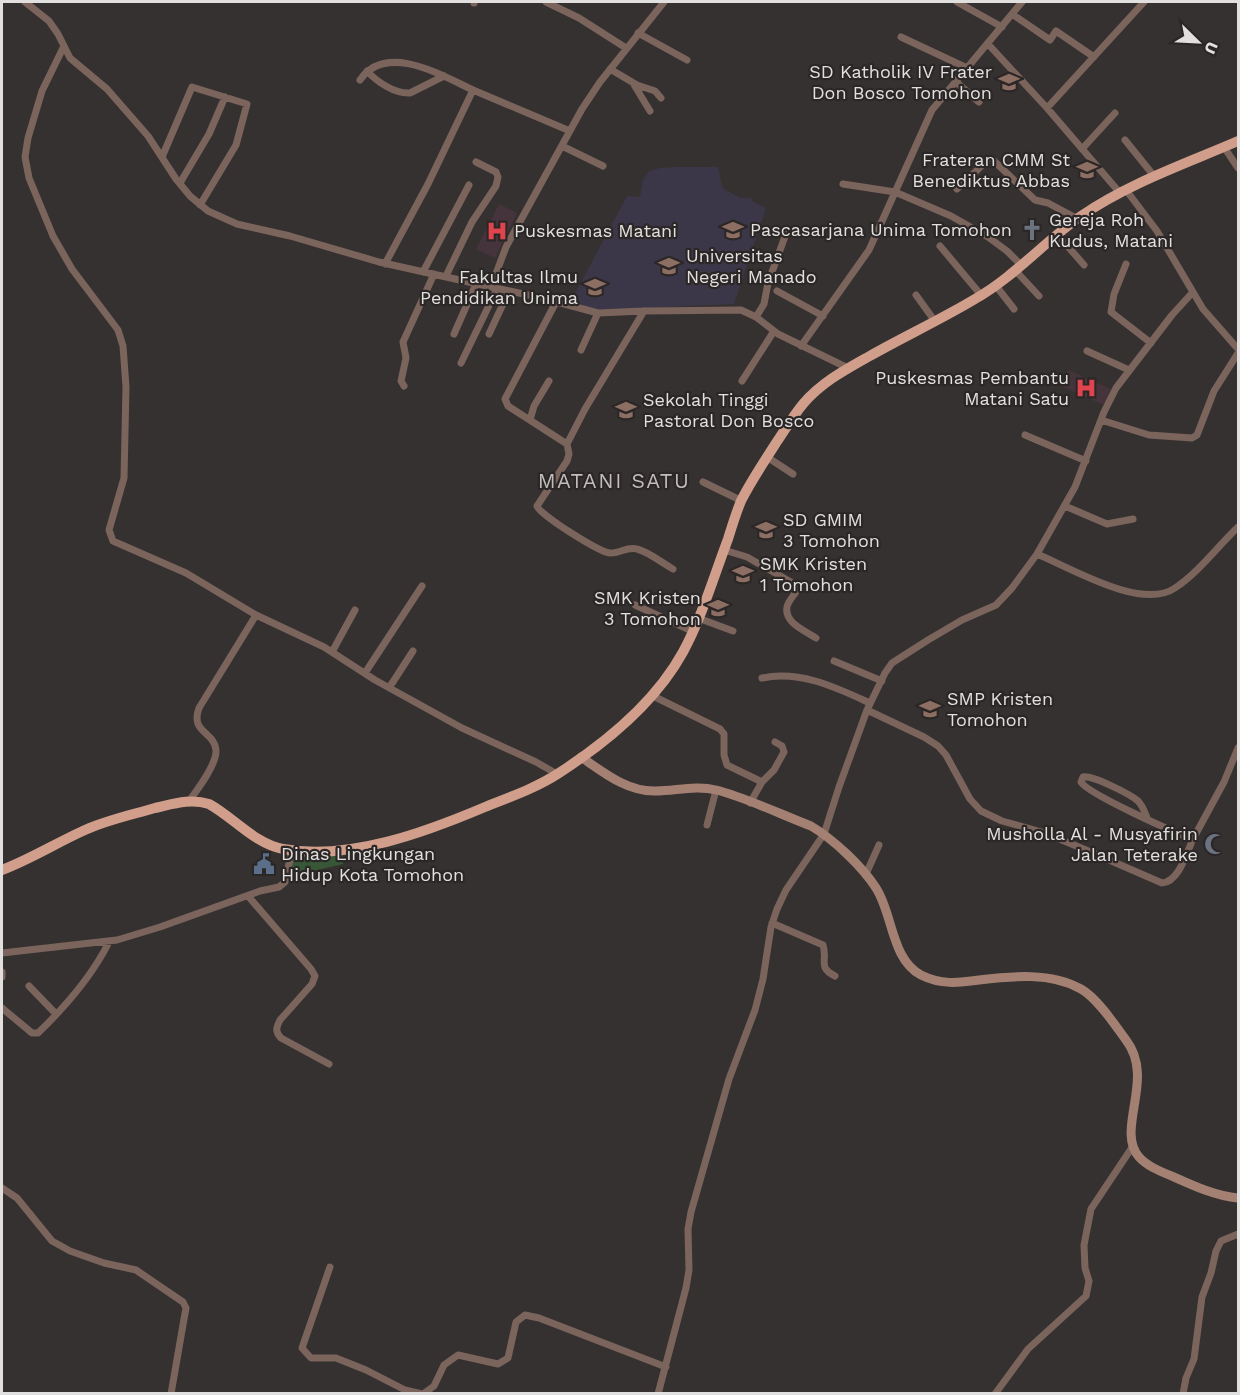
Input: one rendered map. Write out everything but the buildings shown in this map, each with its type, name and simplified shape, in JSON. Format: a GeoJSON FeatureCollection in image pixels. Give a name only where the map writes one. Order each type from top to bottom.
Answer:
{"type":"FeatureCollection","features":[{"type":"Feature","properties":{"kind":"highway"},"geometry":{"type":"LineString","coordinates":[[2,870],[29,859],[83,831],[112,820],[189,801],[209,804],[260,839],[279,848],[326,852],[384,843],[452,821],[534,787],[557,774],[621,726],[653,696],[680,657],[698,618],[742,501],[767,457],[802,405],[831,377],[996,286],[1057,234],[1123,192],[1154,176],[1239,141]]}},
{"type":"Feature","properties":{"kind":"main road"},"geometry":{"type":"LineString","coordinates":[[581,757],[618,781],[645,790],[716,790],[811,826],[824,834],[866,874],[877,889],[909,966],[934,981],[956,983],[987,979],[1048,978],[1081,989],[1093,999],[1127,1041],[1136,1056],[1138,1066],[1136,1096],[1131,1124],[1133,1146],[1138,1156],[1154,1168],[1195,1186],[1239,1198]]}},
{"type":"Feature","properties":{"kind":"street"},"geometry":{"type":"LineString","coordinates":[[25,2],[49,21],[58,34],[63,48],[75,64],[96,79],[148,136],[190,196],[208,211],[237,224],[290,236],[385,264],[446,276],[598,314],[737,309],[756,317],[774,331],[801,346],[848,368]]}},
{"type":"Feature","properties":{"kind":"street"},"geometry":{"type":"LineString","coordinates":[[546,2],[579,18],[626,48]]}},
{"type":"Feature","properties":{"kind":"street"},"geometry":{"type":"LineString","coordinates":[[461,363],[494,288],[506,247],[570,131],[600,82],[664,2]]}},
{"type":"Feature","properties":{"kind":"street"},"geometry":{"type":"LineString","coordinates":[[957,2],[1002,27]]}},
{"type":"Feature","properties":{"kind":"street"},"geometry":{"type":"LineString","coordinates":[[801,346],[868,250],[932,110],[1022,2]]}},
{"type":"Feature","properties":{"kind":"street"},"geometry":{"type":"LineString","coordinates":[[1047,108],[1144,2]]}},
{"type":"Feature","properties":{"kind":"street"},"geometry":{"type":"LineString","coordinates":[[1012,14],[1050,40],[1056,31],[1094,57]]}},
{"type":"Feature","properties":{"kind":"street"},"geometry":{"type":"LineString","coordinates":[[639,33],[687,60]]}},
{"type":"Feature","properties":{"kind":"street"},"geometry":{"type":"LineString","coordinates":[[901,37],[967,68]]}},
{"type":"Feature","properties":{"kind":"street"},"geometry":{"type":"LineString","coordinates":[[987,44],[1157,231],[1193,292],[1215,324],[1239,351],[1214,391],[1197,435],[1192,438],[1149,435],[1101,420]]}},
{"type":"Feature","properties":{"kind":"street"},"geometry":{"type":"LineString","coordinates":[[63,48],[48,75],[36,106],[25,157],[28,178],[53,236],[72,269],[118,330],[123,346],[126,387],[124,478],[109,530],[113,541],[186,573],[256,615],[332,652],[389,688],[477,737],[536,762],[557,774]]}},
{"type":"Feature","properties":{"kind":"street"},"geometry":{"type":"LineString","coordinates":[[360,81],[367,71],[384,63],[424,67],[570,131]]}},
{"type":"Feature","properties":{"kind":"street"},"geometry":{"type":"LineString","coordinates":[[610,69],[633,83],[655,91],[661,98]]}},
{"type":"Feature","properties":{"kind":"street"},"geometry":{"type":"LineString","coordinates":[[367,71],[393,90],[404,94],[411,93],[444,76]]}},
{"type":"Feature","properties":{"kind":"street"},"geometry":{"type":"LineString","coordinates":[[956,82],[979,102]]}},
{"type":"Feature","properties":{"kind":"street"},"geometry":{"type":"LineString","coordinates":[[633,83],[650,111]]}},
{"type":"Feature","properties":{"kind":"street"},"geometry":{"type":"LineString","coordinates":[[162,157],[192,87],[247,104],[236,145],[200,205]]}},
{"type":"Feature","properties":{"kind":"street"},"geometry":{"type":"LineString","coordinates":[[385,264],[428,184],[472,90]]}},
{"type":"Feature","properties":{"kind":"street"},"geometry":{"type":"LineString","coordinates":[[180,183],[209,134],[225,97]]}},
{"type":"Feature","properties":{"kind":"street"},"geometry":{"type":"LineString","coordinates":[[1082,149],[1115,113]]}},
{"type":"Feature","properties":{"kind":"street"},"geometry":{"type":"LineString","coordinates":[[1125,140],[1154,176]]}},
{"type":"Feature","properties":{"kind":"street"},"geometry":{"type":"LineString","coordinates":[[562,146],[603,166]]}},
{"type":"Feature","properties":{"kind":"street"},"geometry":{"type":"LineString","coordinates":[[1224,147],[1239,168]]}},
{"type":"Feature","properties":{"kind":"street"},"geometry":{"type":"LineString","coordinates":[[957,189],[989,159],[992,159],[1035,200],[1048,203],[1078,219]]}},
{"type":"Feature","properties":{"kind":"street"},"geometry":{"type":"LineString","coordinates":[[446,276],[472,222],[494,189],[498,177],[495,171],[476,162]]}},
{"type":"Feature","properties":{"kind":"street"},"geometry":{"type":"LineString","coordinates":[[843,184],[895,192],[951,216],[988,237],[1007,251],[1039,296]]}},
{"type":"Feature","properties":{"kind":"street"},"geometry":{"type":"LineString","coordinates":[[423,272],[469,185]]}},
{"type":"Feature","properties":{"kind":"street"},"geometry":{"type":"LineString","coordinates":[[756,317],[764,304],[768,283],[787,231]]}},
{"type":"Feature","properties":{"kind":"street"},"geometry":{"type":"LineString","coordinates":[[1057,234],[1084,265]]}},
{"type":"Feature","properties":{"kind":"street"},"geometry":{"type":"LineString","coordinates":[[940,246],[981,295]]}},
{"type":"Feature","properties":{"kind":"street"},"geometry":{"type":"LineString","coordinates":[[1126,264],[1114,294],[1111,312],[1151,343]]}},
{"type":"Feature","properties":{"kind":"street"},"geometry":{"type":"LineString","coordinates":[[404,386],[402,381],[406,358],[403,342],[434,274]]}},
{"type":"Feature","properties":{"kind":"street"},"geometry":{"type":"LineString","coordinates":[[454,334],[476,284]]}},
{"type":"Feature","properties":{"kind":"street"},"geometry":{"type":"LineString","coordinates":[[996,286],[1014,309]]}},
{"type":"Feature","properties":{"kind":"street"},"geometry":{"type":"LineString","coordinates":[[489,334],[509,291]]}},
{"type":"Feature","properties":{"kind":"street"},"geometry":{"type":"LineString","coordinates":[[777,291],[823,316]]}},
{"type":"Feature","properties":{"kind":"street"},"geometry":{"type":"LineString","coordinates":[[658,1394],[689,1270],[688,1228],[691,1212],[729,1079],[755,1010],[763,980],[772,923],[786,890],[824,834],[869,707],[892,663],[949,627],[1001,601],[1037,554],[1065,506],[1116,388],[1193,292]]}},
{"type":"Feature","properties":{"kind":"street"},"geometry":{"type":"LineString","coordinates":[[916,295],[934,320]]}},
{"type":"Feature","properties":{"kind":"street"},"geometry":{"type":"LineString","coordinates":[[556,302],[505,399],[508,406],[567,444]]}},
{"type":"Feature","properties":{"kind":"street"},"geometry":{"type":"LineString","coordinates":[[644,311],[585,409],[567,444],[569,454],[567,461],[538,502],[537,510],[605,552],[614,553],[637,549],[673,569]]}},
{"type":"Feature","properties":{"kind":"street"},"geometry":{"type":"LineString","coordinates":[[581,350],[598,314]]}},
{"type":"Feature","properties":{"kind":"street"},"geometry":{"type":"LineString","coordinates":[[742,381],[774,331]]}},
{"type":"Feature","properties":{"kind":"street"},"geometry":{"type":"LineString","coordinates":[[1088,351],[1129,370]]}},
{"type":"Feature","properties":{"kind":"street"},"geometry":{"type":"LineString","coordinates":[[530,420],[534,406],[549,381]]}},
{"type":"Feature","properties":{"kind":"street"},"geometry":{"type":"LineString","coordinates":[[1025,435],[1086,461]]}},
{"type":"Feature","properties":{"kind":"street"},"geometry":{"type":"LineString","coordinates":[[767,457],[793,474]]}},
{"type":"Feature","properties":{"kind":"street"},"geometry":{"type":"LineString","coordinates":[[703,482],[742,501]]}},
{"type":"Feature","properties":{"kind":"street"},"geometry":{"type":"LineString","coordinates":[[1065,506],[1107,524],[1133,519]]}},
{"type":"Feature","properties":{"kind":"street"},"geometry":{"type":"LineString","coordinates":[[1037,554],[1121,590],[1160,596],[1176,588],[1191,575],[1239,527]]}},
{"type":"Feature","properties":{"kind":"street"},"geometry":{"type":"LineString","coordinates":[[724,550],[752,559],[796,585],[797,590],[787,606],[788,615],[798,626],[816,638]]}},
{"type":"Feature","properties":{"kind":"street"},"geometry":{"type":"LineString","coordinates":[[365,673],[423,586]]}},
{"type":"Feature","properties":{"kind":"street"},"geometry":{"type":"LineString","coordinates":[[635,604],[692,631]]}},
{"type":"Feature","properties":{"kind":"street"},"geometry":{"type":"LineString","coordinates":[[332,652],[355,610]]}},
{"type":"Feature","properties":{"kind":"street"},"geometry":{"type":"LineString","coordinates":[[189,801],[204,779],[216,753],[214,744],[197,724],[198,708],[256,615]]}},
{"type":"Feature","properties":{"kind":"street"},"geometry":{"type":"LineString","coordinates":[[698,618],[733,630]]}},
{"type":"Feature","properties":{"kind":"street"},"geometry":{"type":"LineString","coordinates":[[389,688],[413,651]]}},
{"type":"Feature","properties":{"kind":"street"},"geometry":{"type":"LineString","coordinates":[[834,660],[882,681]]}},
{"type":"Feature","properties":{"kind":"street"},"geometry":{"type":"LineString","coordinates":[[762,678],[777,676],[824,683],[938,746],[946,755],[975,806],[988,815],[1045,833],[1162,883],[1170,881],[1176,874],[1239,748]]}},
{"type":"Feature","properties":{"kind":"street"},"geometry":{"type":"LineString","coordinates":[[653,696],[720,729],[724,734],[724,754],[727,765],[762,782]]}},
{"type":"Feature","properties":{"kind":"street"},"geometry":{"type":"LineString","coordinates":[[750,803],[784,752],[782,746],[776,742]]}},
{"type":"Feature","properties":{"kind":"street"},"geometry":{"type":"LineString","coordinates":[[1147,818],[1142,806],[1134,799],[1094,779],[1083,777],[1081,782],[1084,787],[1147,818],[1193,839]]}},
{"type":"Feature","properties":{"kind":"street"},"geometry":{"type":"LineString","coordinates":[[707,825],[716,790]]}},
{"type":"Feature","properties":{"kind":"street"},"geometry":{"type":"LineString","coordinates":[[866,874],[879,845]]}},
{"type":"Feature","properties":{"kind":"street"},"geometry":{"type":"LineString","coordinates":[[2,953],[109,942],[160,927],[284,884],[292,850]]}},
{"type":"Feature","properties":{"kind":"street"},"geometry":{"type":"LineString","coordinates":[[248,896],[315,976],[312,984],[280,1020],[277,1035],[329,1064]]}},
{"type":"Feature","properties":{"kind":"street"},"geometry":{"type":"LineString","coordinates":[[772,923],[823,945],[824,968],[836,976]]}},
{"type":"Feature","properties":{"kind":"street"},"geometry":{"type":"LineString","coordinates":[[2,1008],[35,1034],[56,1014],[88,975],[109,942]]}},
{"type":"Feature","properties":{"kind":"street"},"geometry":{"type":"LineString","coordinates":[[2,972],[2,977]]}},
{"type":"Feature","properties":{"kind":"street"},"geometry":{"type":"LineString","coordinates":[[29,986],[56,1014]]}},
{"type":"Feature","properties":{"kind":"street"},"geometry":{"type":"LineString","coordinates":[[995,1394],[1028,1349],[1086,1296],[1089,1281],[1085,1268],[1084,1245],[1091,1209],[1133,1146]]}},
{"type":"Feature","properties":{"kind":"street"},"geometry":{"type":"LineString","coordinates":[[2,1188],[17,1198],[52,1241],[70,1251],[104,1263],[136,1270],[183,1302],[186,1308],[171,1394]]}},
{"type":"Feature","properties":{"kind":"street"},"geometry":{"type":"LineString","coordinates":[[1183,1394],[1186,1378],[1194,1359],[1202,1297],[1216,1251],[1221,1242],[1239,1234]]}},
{"type":"Feature","properties":{"kind":"street"},"geometry":{"type":"LineString","coordinates":[[330,1267],[302,1348],[311,1358],[336,1358],[405,1390],[422,1394],[434,1386],[444,1365],[458,1355],[498,1364],[508,1358],[516,1322],[525,1314],[666,1367]]}},
{"type":"Feature","properties":{"kind":"shaded area","name":"Universitas Negeri Manado"},"geometry":{"type":"Polygon","coordinates":[[[676,167],[718,167],[725,190],[741,198],[751,198],[753,202],[766,208],[734,304],[599,310],[570,303],[627,196],[640,197],[643,180],[649,171],[676,167]]]}},
{"type":"Feature","properties":{"kind":"shaded area","name":"Puskesmas Matani"},"geometry":{"type":"Polygon","coordinates":[[[499,204],[517,213],[495,258],[476,249],[499,204]]]}},
{"type":"Feature","properties":{"kind":"shaded area","name":"Puskesmas Pembantu Matani Satu"},"geometry":{"type":"Polygon","coordinates":[[[1068,370],[1111,389],[1104,405],[1061,386],[1068,370]]]}},
{"type":"Feature","properties":{"kind":"green space"},"geometry":{"type":"Polygon","coordinates":[[[343,849],[343,864],[287,877],[292,850],[343,849]]]}},
{"type":"Feature","properties":{"kind":"place","name":"SD Katholik IV Frater Don Bosco Tomohon"},"geometry":{"type":"Point","coordinates":[1009,82]}},
{"type":"Feature","properties":{"kind":"place","name":"Frateran CMM St Benediktus Abbas"},"geometry":{"type":"Point","coordinates":[1087,170]}},
{"type":"Feature","properties":{"kind":"place","name":"Pascasarjana Unima Tomohon"},"geometry":{"type":"Point","coordinates":[733,230]}},
{"type":"Feature","properties":{"kind":"place","name":"Gereja Roh Kudus, Matani"},"geometry":{"type":"Point","coordinates":[1032,230]}},
{"type":"Feature","properties":{"kind":"place","name":"Puskesmas Matani"},"geometry":{"type":"Point","coordinates":[497,231]}},
{"type":"Feature","properties":{"kind":"place","name":"Universitas Negeri Manado"},"geometry":{"type":"Point","coordinates":[669,266]}},
{"type":"Feature","properties":{"kind":"place","name":"Fakultas Ilmu Pendidikan Unima"},"geometry":{"type":"Point","coordinates":[595,287]}},
{"type":"Feature","properties":{"kind":"place","name":"Puskesmas Pembantu Matani Satu"},"geometry":{"type":"Point","coordinates":[1086,388]}},
{"type":"Feature","properties":{"kind":"place","name":"Sekolah Tinggi Pastoral Don Bosco"},"geometry":{"type":"Point","coordinates":[626,410]}},
{"type":"Feature","properties":{"kind":"place","name":"SD GMIM 3 Tomohon"},"geometry":{"type":"Point","coordinates":[766,530]}},
{"type":"Feature","properties":{"kind":"place","name":"SMK Kristen 1 Tomohon"},"geometry":{"type":"Point","coordinates":[743,574]}},
{"type":"Feature","properties":{"kind":"place","name":"SMK Kristen 3 Tomohon"},"geometry":{"type":"Point","coordinates":[718,608]}},
{"type":"Feature","properties":{"kind":"place","name":"SMP Kristen Tomohon"},"geometry":{"type":"Point","coordinates":[930,709]}},
{"type":"Feature","properties":{"kind":"place","name":"Musholla Al - Musyafirin Jalan Teterake"},"geometry":{"type":"Point","coordinates":[1215,844]}},
{"type":"Feature","properties":{"kind":"place","name":"Dinas Lingkungan Hidup Kota Tomohon"},"geometry":{"type":"Point","coordinates":[264,864]}},
{"type":"Feature","properties":{"kind":"district","name":"MATANI SATU"},"geometry":{"type":"Point","coordinates":[614,481]}}]}
